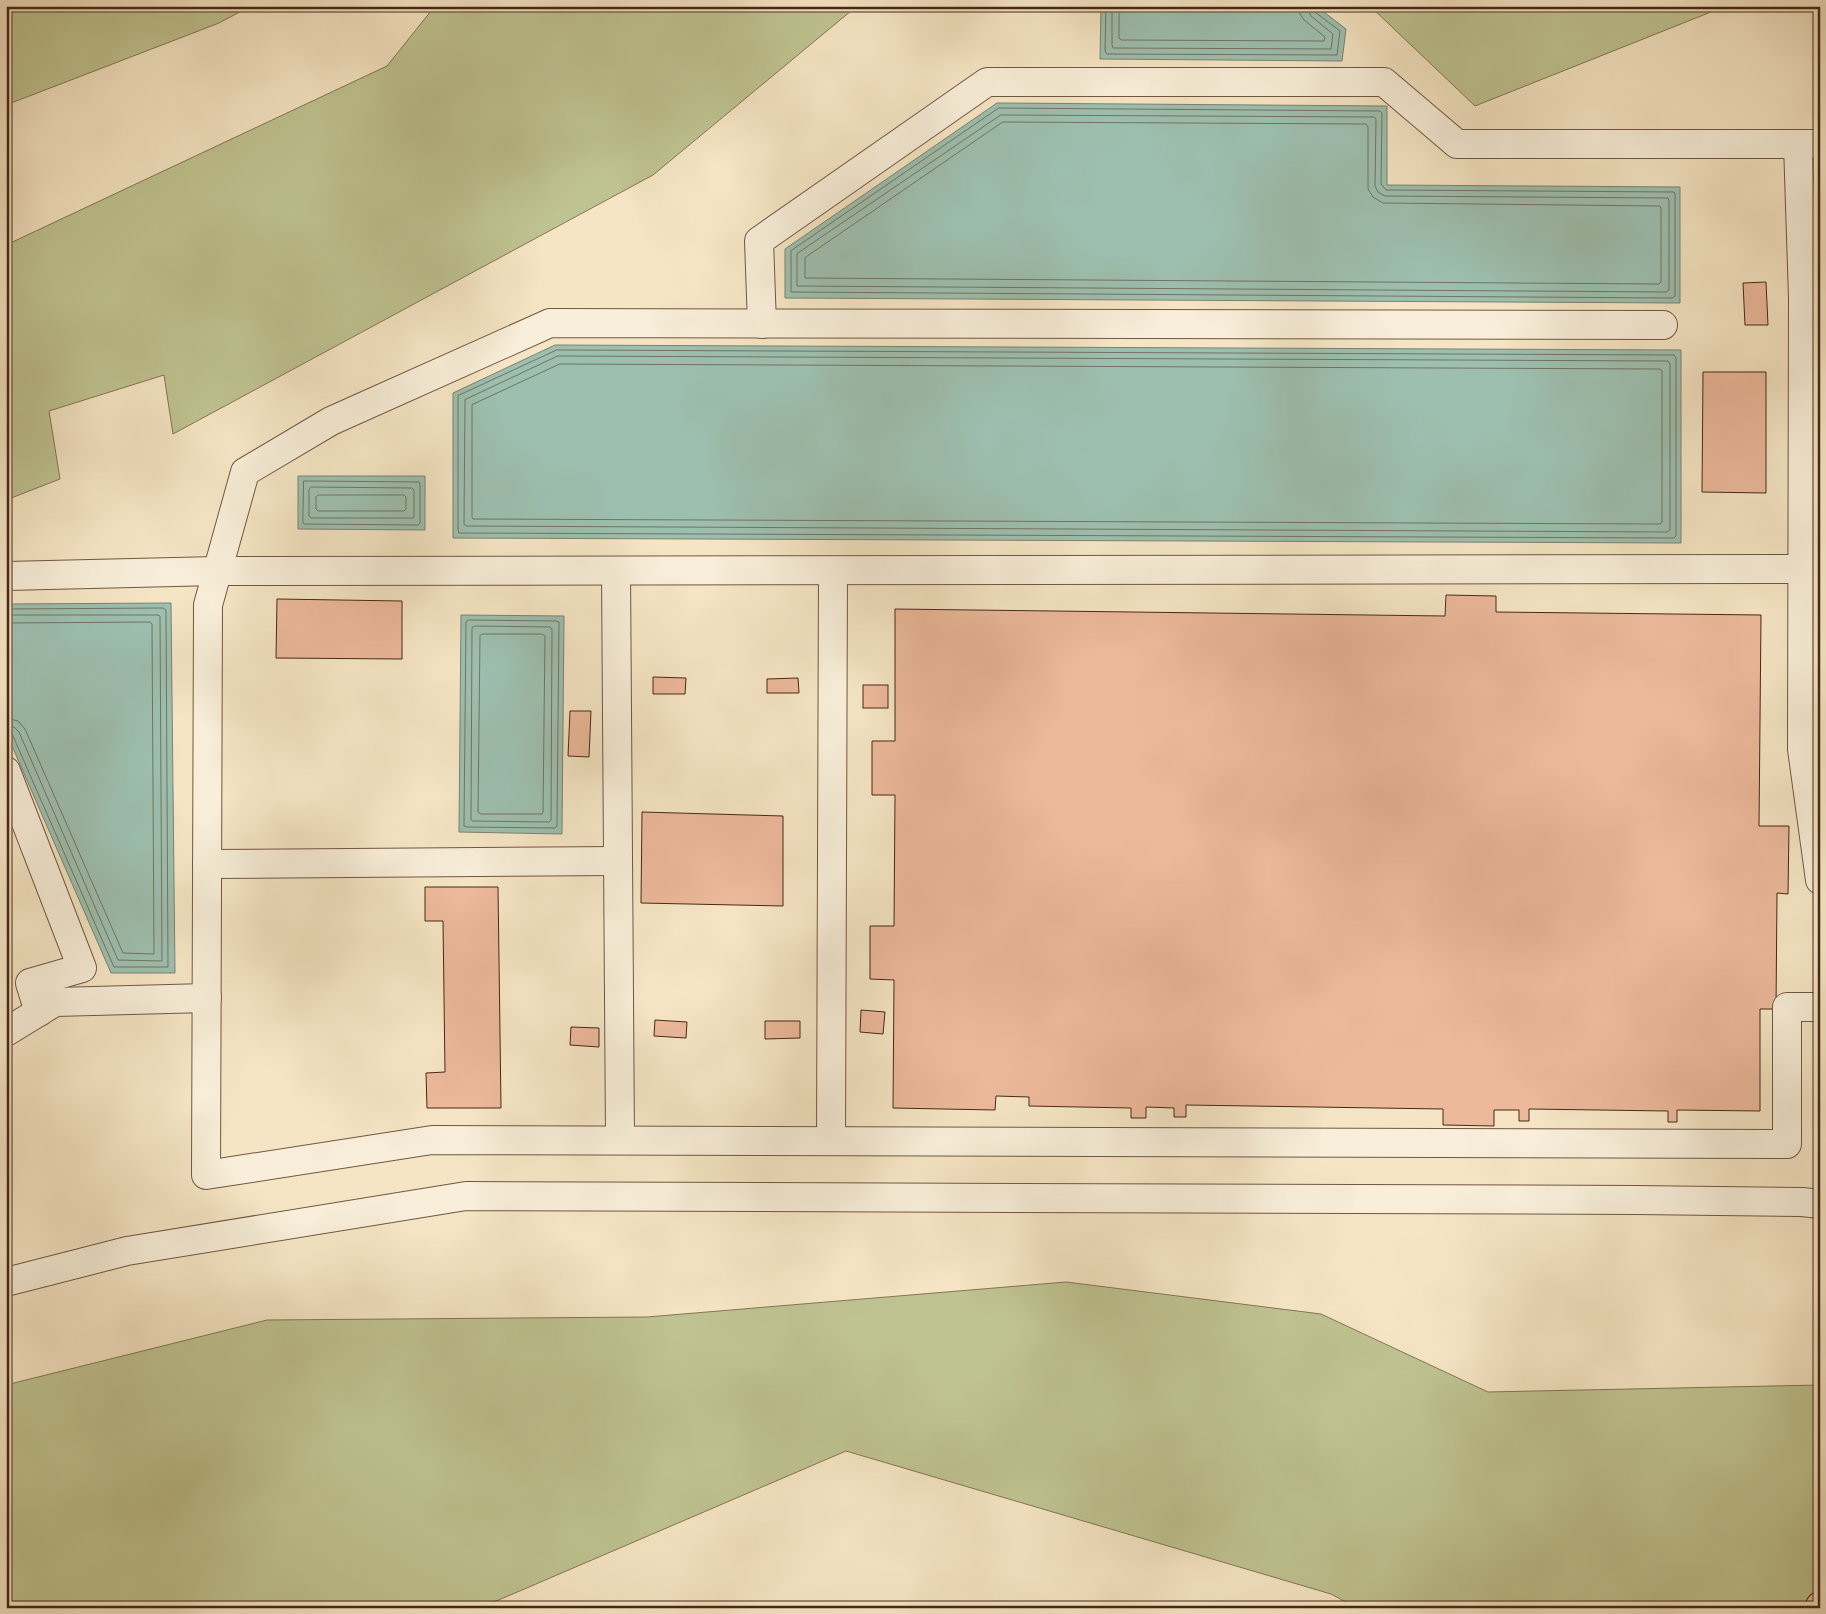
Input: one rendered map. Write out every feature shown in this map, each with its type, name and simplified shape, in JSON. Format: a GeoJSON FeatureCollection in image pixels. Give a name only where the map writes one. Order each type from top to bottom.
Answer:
{"type":"FeatureCollection","features":[{"type":"Feature","properties":{"kind":"street"},"geometry":{"type":"LineString","coordinates":[[762,324],[760,241],[988,82],[1384,82],[1457,144],[1809,144],[1812,298],[1802,569],[1802,749],[1814,794],[1820,880]]}},
{"type":"Feature","properties":{"kind":"street"},"geometry":{"type":"LineString","coordinates":[[1663,325],[550,323],[331,421],[245,472],[208,605],[206,1175],[432,1140],[1787,1144],[1787,1007],[1820,1006]]}},
{"type":"Feature","properties":{"kind":"street"},"geometry":{"type":"LineString","coordinates":[[6,576],[217,571],[1802,569]]}},
{"type":"Feature","properties":{"kind":"street"},"geometry":{"type":"LineString","coordinates":[[616,570],[620,1140]]}},
{"type":"Feature","properties":{"kind":"street"},"geometry":{"type":"LineString","coordinates":[[831,1141],[833,571]]}},
{"type":"Feature","properties":{"kind":"street"},"geometry":{"type":"LineString","coordinates":[[6,771],[82,968],[30,983],[39,1012]]}},
{"type":"Feature","properties":{"kind":"street"},"geometry":{"type":"LineString","coordinates":[[207,864],[618,861]]}},
{"type":"Feature","properties":{"kind":"street"},"geometry":{"type":"LineString","coordinates":[[6,1032],[55,1002],[207,998]]}},
{"type":"Feature","properties":{"kind":"street"},"geometry":{"type":"LineString","coordinates":[[6,1282],[127,1251],[466,1196],[1636,1200],[1802,1202],[1820,1204]]}},
{"type":"Feature","properties":{"kind":"green space"},"geometry":{"type":"Polygon","coordinates":[[[6,6],[251,6],[219,23],[6,105],[6,6]]]}},
{"type":"Feature","properties":{"kind":"green space"},"geometry":{"type":"Polygon","coordinates":[[[435,6],[857,6],[653,175],[173,434],[164,375],[49,411],[60,479],[6,500],[6,245],[387,66],[435,6]]]}},
{"type":"Feature","properties":{"kind":"green space"},"geometry":{"type":"Polygon","coordinates":[[[1370,6],[1726,6],[1475,106],[1370,6]]]}},
{"type":"Feature","properties":{"kind":"green space"},"geometry":{"type":"Polygon","coordinates":[[[1066,1282],[1321,1314],[1488,1392],[1820,1385],[1820,1608],[1357,1608],[1331,1594],[846,1451],[480,1608],[6,1608],[6,1385],[267,1320],[647,1317],[1066,1282]]]}},
{"type":"Feature","properties":{"kind":"water"},"geometry":{"type":"Polygon","coordinates":[[[1101,6],[1316,6],[1346,29],[1342,61],[1100,59],[1101,6]]]}},
{"type":"Feature","properties":{"kind":"water"},"geometry":{"type":"Polygon","coordinates":[[[997,103],[1387,106],[1387,185],[1680,187],[1680,303],[785,298],[785,249],[997,103]]]}},
{"type":"Feature","properties":{"kind":"water"},"geometry":{"type":"Polygon","coordinates":[[[555,345],[1681,350],[1681,543],[453,538],[453,393],[555,345]]]}},
{"type":"Feature","properties":{"kind":"water"},"geometry":{"type":"Polygon","coordinates":[[[298,476],[425,476],[425,530],[298,529],[298,476]]]}},
{"type":"Feature","properties":{"kind":"water"},"geometry":{"type":"Polygon","coordinates":[[[171,603],[175,973],[111,973],[6,732],[6,604],[171,603]]]}},
{"type":"Feature","properties":{"kind":"water"},"geometry":{"type":"Polygon","coordinates":[[[461,615],[564,616],[562,834],[459,832],[461,615]]]}},
{"type":"Feature","properties":{"kind":"building"},"geometry":{"type":"Polygon","coordinates":[[[1766,282],[1768,325],[1745,325],[1743,283],[1766,282]]]}},
{"type":"Feature","properties":{"kind":"building"},"geometry":{"type":"Polygon","coordinates":[[[1703,372],[1766,372],[1766,493],[1702,492],[1703,372]]]}},
{"type":"Feature","properties":{"kind":"building"},"geometry":{"type":"Polygon","coordinates":[[[1446,595],[1496,596],[1496,612],[1761,615],[1759,826],[1789,826],[1788,894],[1777,893],[1776,1009],[1760,1009],[1760,1111],[1677,1110],[1677,1122],[1668,1122],[1668,1111],[1529,1109],[1529,1121],[1519,1121],[1519,1110],[1494,1110],[1494,1126],[1443,1125],[1443,1109],[1186,1105],[1186,1117],[1174,1117],[1174,1108],[1146,1107],[1146,1118],[1131,1118],[1131,1108],[1029,1106],[1029,1097],[996,1096],[995,1110],[893,1108],[894,980],[870,979],[870,926],[894,926],[895,795],[872,795],[872,741],[895,741],[895,609],[1445,616],[1446,595]]]}},
{"type":"Feature","properties":{"kind":"building"},"geometry":{"type":"Polygon","coordinates":[[[277,599],[402,601],[402,659],[276,658],[277,599]]]}},
{"type":"Feature","properties":{"kind":"building"},"geometry":{"type":"Polygon","coordinates":[[[653,677],[686,678],[685,694],[653,694],[653,677]]]}},
{"type":"Feature","properties":{"kind":"building"},"geometry":{"type":"Polygon","coordinates":[[[798,678],[799,693],[767,693],[767,679],[798,678]]]}},
{"type":"Feature","properties":{"kind":"building"},"geometry":{"type":"Polygon","coordinates":[[[863,685],[888,685],[888,708],[863,708],[863,685]]]}},
{"type":"Feature","properties":{"kind":"building"},"geometry":{"type":"Polygon","coordinates":[[[570,711],[591,711],[589,757],[568,756],[570,711]]]}},
{"type":"Feature","properties":{"kind":"building"},"geometry":{"type":"Polygon","coordinates":[[[642,812],[783,816],[783,906],[641,903],[642,812]]]}},
{"type":"Feature","properties":{"kind":"building"},"geometry":{"type":"Polygon","coordinates":[[[425,887],[498,887],[501,1108],[427,1108],[426,1073],[445,1072],[443,921],[425,921],[425,887]]]}},
{"type":"Feature","properties":{"kind":"building"},"geometry":{"type":"Polygon","coordinates":[[[861,1010],[885,1012],[883,1034],[860,1032],[861,1010]]]}},
{"type":"Feature","properties":{"kind":"building"},"geometry":{"type":"Polygon","coordinates":[[[655,1020],[687,1022],[686,1038],[654,1036],[655,1020]]]}},
{"type":"Feature","properties":{"kind":"building"},"geometry":{"type":"Polygon","coordinates":[[[765,1021],[800,1021],[800,1038],[765,1039],[765,1021]]]}},
{"type":"Feature","properties":{"kind":"building"},"geometry":{"type":"Polygon","coordinates":[[[571,1027],[599,1028],[599,1047],[570,1045],[571,1027]]]}}]}
